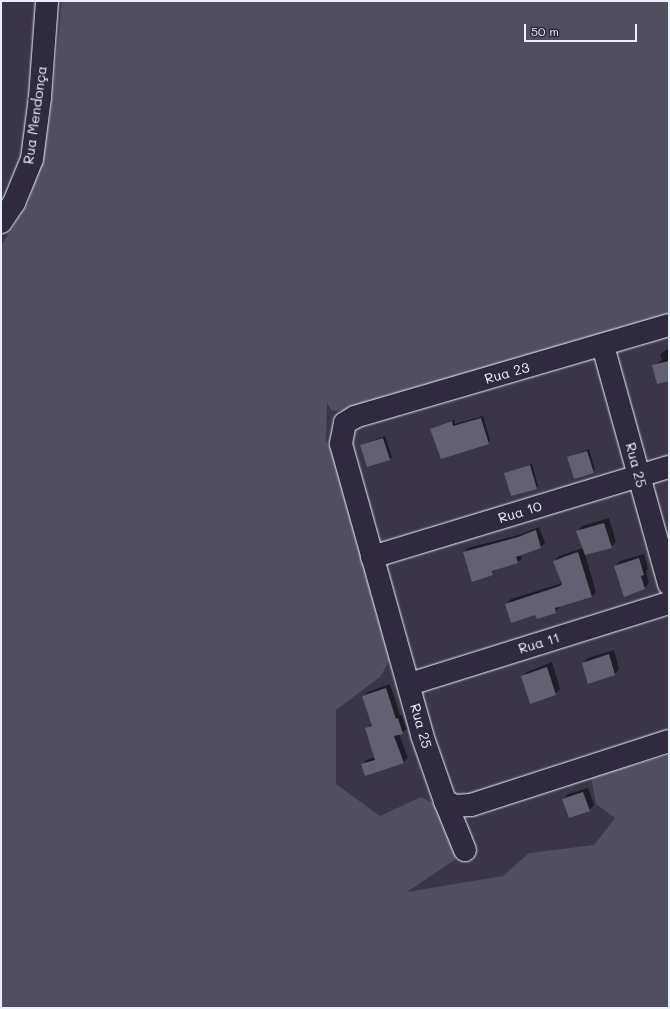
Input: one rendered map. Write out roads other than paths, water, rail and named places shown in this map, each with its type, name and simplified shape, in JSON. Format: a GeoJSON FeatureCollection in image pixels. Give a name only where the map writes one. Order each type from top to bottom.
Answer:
{"type":"FeatureCollection","features":[{"type":"Feature","properties":{"kind":"street","name":"Rua Mendonça"},"geometry":{"type":"LineString","coordinates":[[1,222],[14,203],[32,159],[40,97],[47,1]]}},
{"type":"Feature","properties":{"kind":"street","name":"Rua 23"},"geometry":{"type":"LineString","coordinates":[[345,423],[355,417],[603,346],[669,325]]}},
{"type":"Feature","properties":{"kind":"street","name":"Rua 25"},"geometry":{"type":"LineString","coordinates":[[603,346],[669,584]]}},
{"type":"Feature","properties":{"kind":"street","name":"Rua 25"},"geometry":{"type":"LineString","coordinates":[[345,423],[341,444],[372,557],[410,684],[422,735],[445,801],[465,850]]}},
{"type":"Feature","properties":{"kind":"street","name":"Rua 10"},"geometry":{"type":"LineString","coordinates":[[372,557],[669,467]]}},
{"type":"Feature","properties":{"kind":"street","name":"Rua 11"},"geometry":{"type":"LineString","coordinates":[[410,684],[669,603]]}},
{"type":"Feature","properties":{"kind":"street"},"geometry":{"type":"LineString","coordinates":[[445,801],[455,806],[471,805],[669,741]]}}]}
